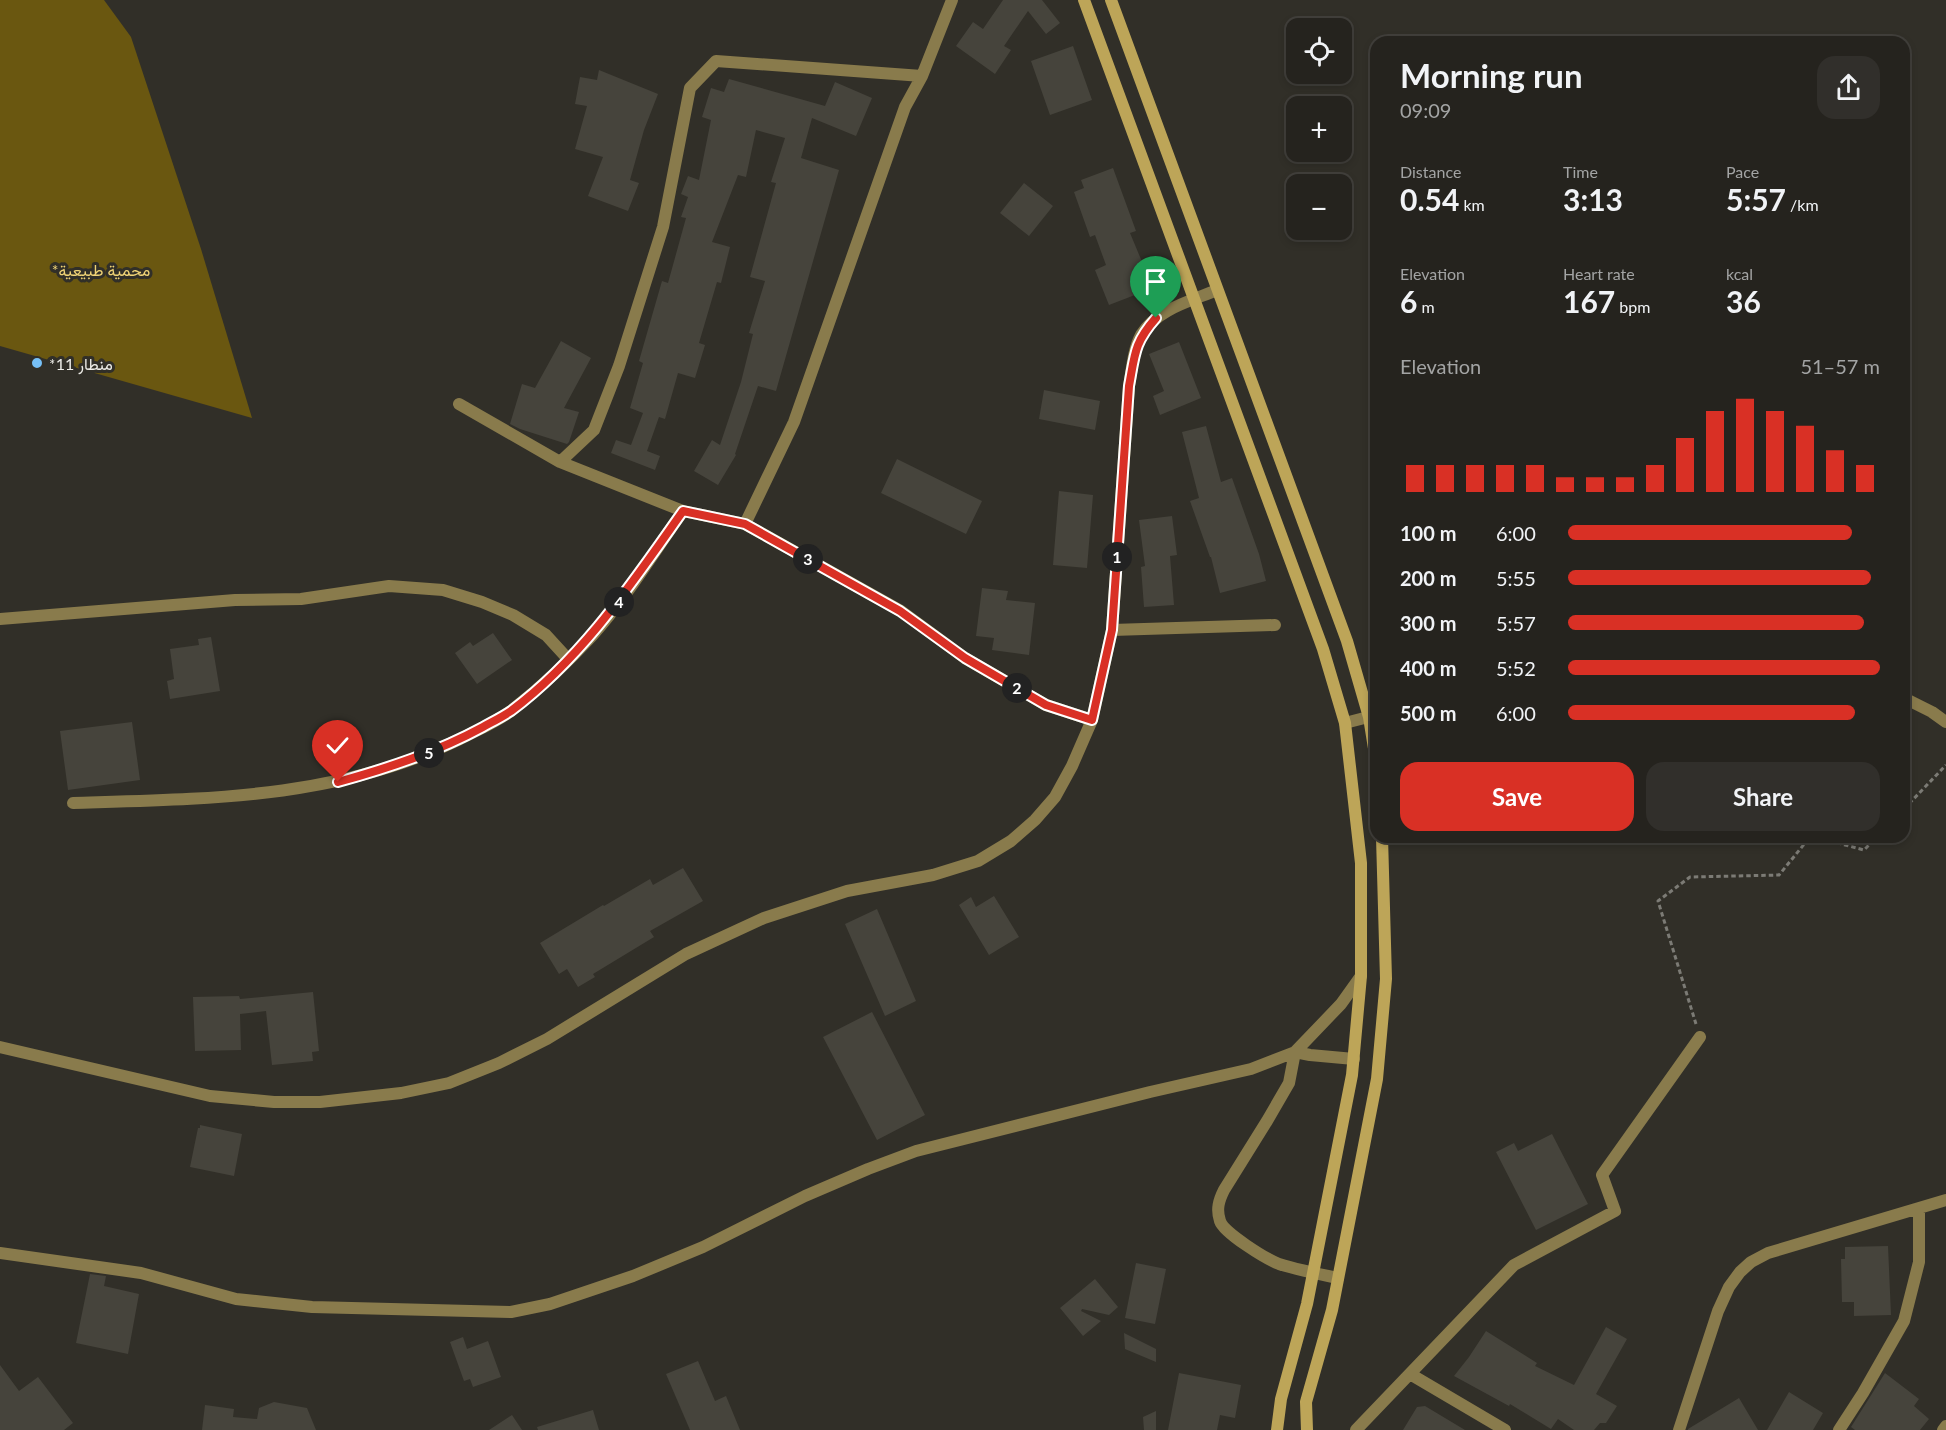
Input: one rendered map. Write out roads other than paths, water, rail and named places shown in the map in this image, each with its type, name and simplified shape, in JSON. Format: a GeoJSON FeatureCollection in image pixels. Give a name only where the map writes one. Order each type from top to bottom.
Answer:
{"type":"FeatureCollection","features":[{"type":"Feature","properties":{"kind":"main road"},"geometry":{"type":"LineString","coordinates":[[1084,0],[1323,649],[1345,723],[1361,863],[1361,976],[1354,1059],[1307,1304],[1281,1399],[1277,1430]]}},
{"type":"Feature","properties":{"kind":"main road"},"geometry":{"type":"LineString","coordinates":[[1111,0],[1347,641],[1370,710]]}},
{"type":"Feature","properties":{"kind":"main road"},"geometry":{"type":"LineString","coordinates":[[1307,1430],[1306,1402],[1332,1310],[1377,1079],[1386,979],[1382,843]]}},
{"type":"Feature","properties":{"kind":"street"},"geometry":{"type":"LineString","coordinates":[[745,524],[794,422],[905,107],[922,76],[952,0]]}},
{"type":"Feature","properties":{"kind":"street"},"geometry":{"type":"LineString","coordinates":[[560,462],[594,430],[619,366],[663,227],[690,88],[716,61],[922,76]]}},
{"type":"Feature","properties":{"kind":"street"},"geometry":{"type":"LineString","coordinates":[[0,1047],[210,1096],[320,1102],[401,1094],[449,1083],[499,1063],[547,1039],[686,954],[764,918],[847,891],[933,875],[978,861],[1011,841],[1035,820],[1055,797],[1072,766],[1092,720],[1112,630],[1129,386],[1135,351],[1142,335],[1156,318],[1174,307],[1217,290]]}},
{"type":"Feature","properties":{"kind":"street"},"geometry":{"type":"LineString","coordinates":[[459,404],[560,462],[683,511],[745,524],[900,611],[965,658],[1046,705],[1092,720]]}},
{"type":"Feature","properties":{"kind":"street"},"geometry":{"type":"LineString","coordinates":[[73,803],[206,799],[273,792],[338,782],[392,767],[441,748],[510,712],[592,636],[683,511]]}},
{"type":"Feature","properties":{"kind":"street"},"geometry":{"type":"LineString","coordinates":[[0,619],[235,600],[301,599],[389,586],[443,590],[513,615],[546,635],[568,659]]}},
{"type":"Feature","properties":{"kind":"street"},"geometry":{"type":"LineString","coordinates":[[1112,630],[1275,625]]}},
{"type":"Feature","properties":{"kind":"street"},"geometry":{"type":"LineString","coordinates":[[1910,701],[1946,722]]}},
{"type":"Feature","properties":{"kind":"street"},"geometry":{"type":"LineString","coordinates":[[1345,723],[1370,717]]}},
{"type":"Feature","properties":{"kind":"street"},"geometry":{"type":"LineString","coordinates":[[0,1253],[141,1274],[236,1299],[312,1307],[511,1312],[550,1304],[633,1276],[703,1247],[836,1183],[916,1151],[1059,1114],[1251,1069],[1295,1052],[1341,1004],[1361,976]]}},
{"type":"Feature","properties":{"kind":"street"},"geometry":{"type":"LineString","coordinates":[[1356,1430],[1514,1265],[1615,1211],[1602,1175],[1700,1037]]}},
{"type":"Feature","properties":{"kind":"street"},"geometry":{"type":"LineString","coordinates":[[1295,1052],[1354,1059]]}},
{"type":"Feature","properties":{"kind":"street"},"geometry":{"type":"LineString","coordinates":[[1295,1052],[1289,1083],[1224,1190],[1218,1211],[1223,1227],[1231,1235],[1277,1263],[1338,1278]]}},
{"type":"Feature","properties":{"kind":"street"},"geometry":{"type":"LineString","coordinates":[[1679,1430],[1718,1311],[1729,1287],[1751,1262],[1768,1253],[1946,1200]]}},
{"type":"Feature","properties":{"kind":"street"},"geometry":{"type":"LineString","coordinates":[[1839,1430],[1905,1320],[1919,1262],[1920,1208]]}},
{"type":"Feature","properties":{"kind":"street"},"geometry":{"type":"LineString","coordinates":[[1410,1374],[1505,1430]]}},
{"type":"Feature","properties":{"kind":"street"},"geometry":{"type":"LineString","coordinates":[[1943,1430],[1946,1425]]}},
{"type":"Feature","properties":{"kind":"place","name":"*منطار 11"},"geometry":{"type":"Point","coordinates":[37,363]}},
{"type":"Feature","properties":{"kind":"park label","name":"*محمية طبيعية"},"geometry":{"type":"Point","coordinates":[101,269]}}]}
